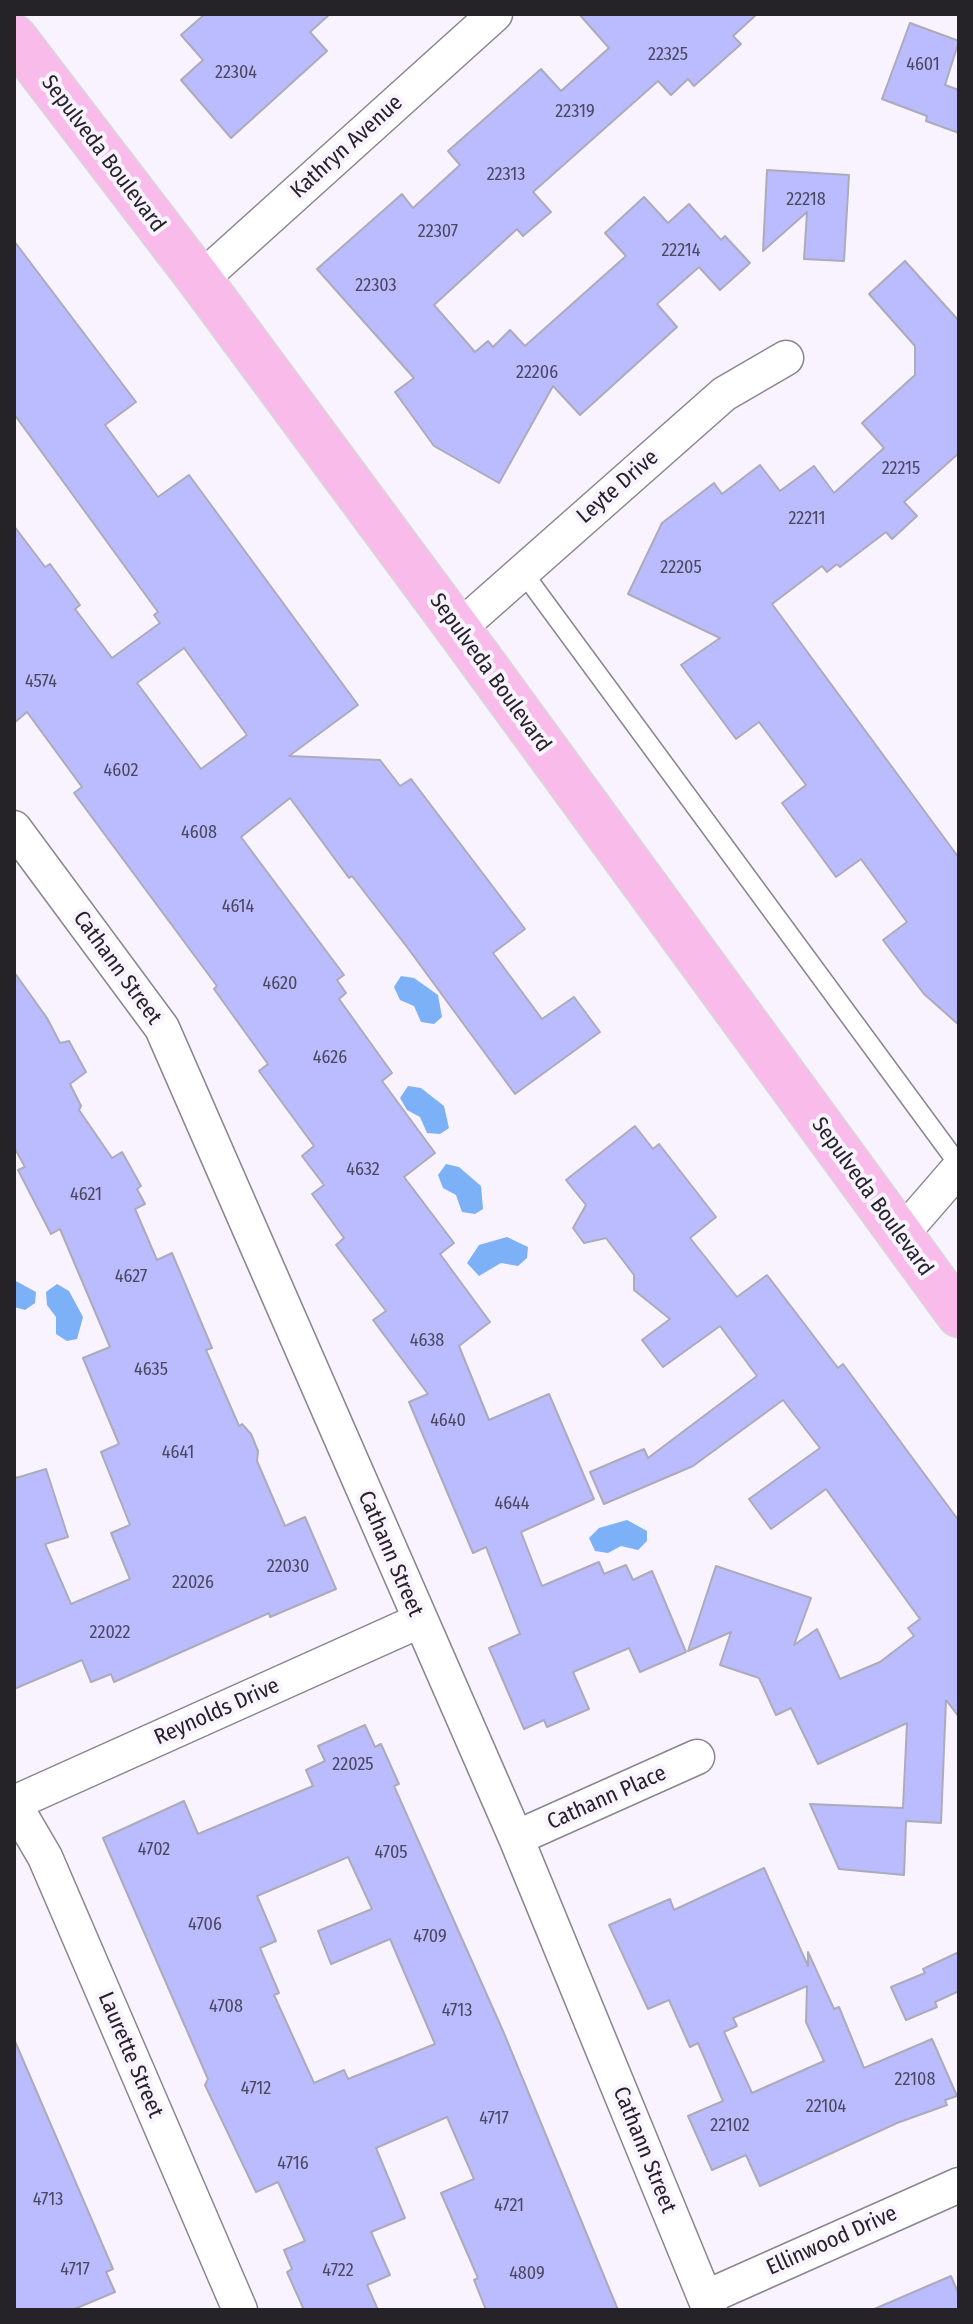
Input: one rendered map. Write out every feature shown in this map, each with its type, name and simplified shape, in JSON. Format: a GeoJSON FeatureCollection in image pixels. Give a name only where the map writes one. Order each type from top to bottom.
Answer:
{"type":"FeatureCollection","features":[{"type":"Feature","properties":{"kind":"main road","name":"Sepulveda Boulevard"},"geometry":{"type":"LineString","coordinates":[[14,37],[200,280],[959,1315]]}},
{"type":"Feature","properties":{"kind":"street","name":"Kathryn Avenue"},"geometry":{"type":"LineString","coordinates":[[200,280],[495,14]]}},
{"type":"Feature","properties":{"kind":"street","name":"Leyte Drive"},"geometry":{"type":"LineString","coordinates":[[458,629],[724,394],[786,358]]}},
{"type":"Feature","properties":{"kind":"street","name":"Cathann Street"},"geometry":{"type":"LineString","coordinates":[[14,828],[162,1028],[516,1838],[707,2304]]}},
{"type":"Feature","properties":{"kind":"street"},"geometry":{"type":"LineString","coordinates":[[900,1236],[959,1166]]}},
{"type":"Feature","properties":{"kind":"street","name":"Reynolds Drive"},"geometry":{"type":"LineString","coordinates":[[14,1803],[419,1621]]}},
{"type":"Feature","properties":{"kind":"street","name":"Cathann Place"},"geometry":{"type":"LineString","coordinates":[[516,1838],[697,1757]]}},
{"type":"Feature","properties":{"kind":"street","name":"Laurette Street"},"geometry":{"type":"LineString","coordinates":[[14,1803],[45,1857],[240,2310]]}},
{"type":"Feature","properties":{"kind":"street","name":"Ellinwood Drive"},"geometry":{"type":"LineString","coordinates":[[707,2304],[959,2185]]}},
{"type":"Feature","properties":{"kind":"lane"},"geometry":{"type":"LineString","coordinates":[[522,571],[959,1166]]}},
{"type":"Feature","properties":{"kind":"water"},"geometry":{"type":"Polygon","coordinates":[[[401,976],[414,978],[438,995],[442,1017],[434,1024],[421,1022],[414,1006],[400,1000],[394,987],[401,976]]]}},
{"type":"Feature","properties":{"kind":"water"},"geometry":{"type":"Polygon","coordinates":[[[408,1086],[421,1088],[444,1106],[449,1128],[440,1134],[427,1133],[420,1117],[407,1110],[400,1098],[408,1086]]]}},
{"type":"Feature","properties":{"kind":"water"},"geometry":{"type":"Polygon","coordinates":[[[446,1164],[459,1167],[481,1186],[483,1209],[475,1214],[462,1212],[456,1195],[443,1188],[438,1175],[446,1164]]]}},
{"type":"Feature","properties":{"kind":"water"},"geometry":{"type":"Polygon","coordinates":[[[507,1237],[528,1247],[527,1258],[518,1266],[501,1263],[479,1276],[467,1263],[479,1245],[507,1237]]]}},
{"type":"Feature","properties":{"kind":"water"},"geometry":{"type":"Polygon","coordinates":[[[14,1280],[36,1292],[35,1303],[25,1310],[14,1307],[14,1280]]]}},
{"type":"Feature","properties":{"kind":"water"},"geometry":{"type":"Polygon","coordinates":[[[57,1284],[69,1291],[83,1317],[77,1339],[67,1341],[56,1334],[56,1317],[47,1305],[46,1292],[57,1284]]]}},
{"type":"Feature","properties":{"kind":"water"},"geometry":{"type":"Polygon","coordinates":[[[627,1520],[647,1531],[647,1541],[638,1550],[621,1546],[608,1553],[595,1551],[589,1538],[599,1528],[627,1520]]]}},
{"type":"Feature","properties":{"kind":"building"},"geometry":{"type":"Polygon","coordinates":[[[205,14],[330,14],[310,32],[327,51],[231,138],[181,80],[203,60],[181,35],[205,14]]]}},
{"type":"Feature","properties":{"kind":"building"},"geometry":{"type":"Polygon","coordinates":[[[579,14],[757,14],[733,36],[741,44],[694,86],[688,79],[671,95],[658,81],[533,192],[551,212],[523,236],[517,229],[434,305],[475,352],[488,341],[493,347],[510,330],[525,346],[626,256],[605,233],[644,197],[668,223],[689,204],[721,240],[725,236],[750,263],[720,290],[699,267],[657,304],[677,327],[580,415],[553,386],[499,483],[434,446],[395,392],[414,378],[317,269],[402,194],[413,208],[460,165],[448,151],[541,69],[561,91],[609,48],[579,14]]]}},
{"type":"Feature","properties":{"kind":"building"},"geometry":{"type":"Polygon","coordinates":[[[910,23],[959,41],[945,85],[959,90],[959,133],[926,121],[927,116],[882,99],[910,23]]]}},
{"type":"Feature","properties":{"kind":"building"},"geometry":{"type":"Polygon","coordinates":[[[767,170],[849,175],[844,261],[804,259],[807,212],[763,251],[767,170]]]}},
{"type":"Feature","properties":{"kind":"building"},"geometry":{"type":"Polygon","coordinates":[[[14,241],[136,402],[105,425],[158,497],[189,475],[358,705],[289,756],[380,760],[400,786],[411,779],[525,929],[493,953],[542,1019],[574,997],[600,1032],[515,1094],[407,947],[352,876],[349,878],[290,798],[241,837],[344,975],[337,980],[346,993],[339,999],[392,1073],[382,1081],[435,1153],[404,1177],[454,1243],[440,1254],[490,1322],[459,1346],[489,1420],[549,1394],[594,1499],[521,1532],[542,1586],[599,1562],[604,1574],[626,1565],[633,1580],[652,1571],[686,1652],[640,1672],[629,1648],[573,1672],[589,1709],[547,1727],[544,1720],[524,1729],[489,1648],[520,1634],[486,1547],[473,1553],[409,1402],[428,1394],[373,1320],[386,1311],[336,1245],[344,1238],[312,1194],[324,1185],[302,1156],[314,1146],[259,1071],[268,1064],[214,989],[217,986],[74,793],[82,787],[27,712],[14,723],[14,526],[45,567],[50,564],[80,605],[75,609],[112,658],[160,623],[154,615],[158,612],[14,414],[14,241]],[[184,648],[137,683],[201,769],[247,735],[184,648]]]}},
{"type":"Feature","properties":{"kind":"building"},"geometry":{"type":"Polygon","coordinates":[[[905,261],[959,321],[959,453],[904,502],[917,516],[892,539],[886,532],[840,567],[837,564],[827,572],[822,566],[772,604],[959,858],[959,1025],[924,994],[883,940],[907,922],[861,859],[836,877],[782,803],[806,785],[759,722],[736,739],[681,665],[720,638],[628,594],[662,523],[714,483],[722,494],[760,465],[780,491],[814,466],[834,493],[884,448],[862,423],[915,375],[915,346],[869,294],[905,261]]]}},
{"type":"Feature","properties":{"kind":"building"},"geometry":{"type":"Polygon","coordinates":[[[14,972],[47,1018],[60,1043],[69,1041],[86,1072],[70,1084],[81,1106],[79,1110],[112,1158],[122,1152],[141,1186],[137,1189],[145,1204],[135,1209],[157,1260],[172,1253],[212,1348],[206,1350],[239,1426],[242,1424],[251,1434],[258,1451],[257,1461],[285,1526],[305,1517],[336,1589],[270,1617],[269,1613],[114,1682],[111,1674],[91,1682],[82,1660],[14,1689],[14,1473],[16,1478],[46,1469],[68,1537],[45,1544],[71,1604],[130,1579],[111,1533],[130,1525],[101,1452],[119,1444],[83,1358],[110,1347],[60,1229],[51,1234],[18,1170],[25,1167],[14,1147],[14,972]]]}},
{"type":"Feature","properties":{"kind":"building"},"geometry":{"type":"Polygon","coordinates":[[[635,1126],[653,1149],[659,1144],[716,1217],[690,1238],[737,1297],[767,1275],[838,1368],[843,1364],[959,1521],[959,1717],[946,1700],[941,1823],[906,1821],[904,1875],[839,1869],[810,1804],[903,1808],[907,1723],[818,1764],[791,1708],[776,1715],[759,1678],[720,1665],[731,1632],[688,1651],[716,1566],[811,1598],[794,1645],[817,1629],[840,1679],[880,1662],[914,1636],[908,1628],[920,1619],[826,1489],[771,1529],[749,1499],[820,1448],[783,1400],[693,1466],[604,1504],[590,1472],[644,1449],[648,1458],[757,1376],[720,1326],[663,1367],[642,1340],[670,1319],[634,1290],[634,1275],[606,1238],[584,1243],[573,1228],[586,1205],[566,1180],[635,1126]]]}},
{"type":"Feature","properties":{"kind":"building"},"geometry":{"type":"Polygon","coordinates":[[[365,1725],[375,1747],[381,1744],[399,1784],[394,1786],[503,2031],[618,2310],[486,2310],[474,2280],[478,2278],[441,2193],[474,2179],[447,2117],[376,2148],[405,2218],[371,2232],[390,2275],[367,2285],[378,2310],[304,2310],[287,2272],[292,2269],[284,2250],[305,2241],[278,2182],[256,2192],[205,2085],[208,2079],[103,1838],[184,1801],[198,1834],[313,1786],[306,1770],[325,1761],[318,1746],[365,1725]],[[348,1857],[257,1896],[276,1941],[260,1948],[279,1993],[274,1995],[314,2083],[344,2070],[348,2079],[435,2044],[390,1939],[331,1964],[318,1931],[372,1909],[348,1857]]]}},
{"type":"Feature","properties":{"kind":"building"},"geometry":{"type":"Polygon","coordinates":[[[764,1868],[808,1966],[808,1952],[834,2009],[839,2007],[864,2068],[932,2039],[957,2096],[945,2100],[947,2105],[897,2123],[760,2186],[746,2155],[712,2170],[688,2116],[723,2101],[698,2043],[690,2047],[669,2000],[648,2009],[609,1925],[670,1899],[674,1910],[764,1868]],[[807,1986],[733,2018],[737,2026],[724,2032],[752,2093],[824,2061],[806,2022],[807,1986]]]}},
{"type":"Feature","properties":{"kind":"building"},"geometry":{"type":"Polygon","coordinates":[[[959,1952],[959,1991],[935,2002],[937,2007],[906,2020],[891,1987],[925,1973],[923,1969],[959,1952]]]}},
{"type":"Feature","properties":{"kind":"building"},"geometry":{"type":"Polygon","coordinates":[[[14,2039],[113,2269],[106,2272],[115,2292],[72,2310],[14,2310],[14,2039]]]}},
{"type":"Feature","properties":{"kind":"building"},"geometry":{"type":"Polygon","coordinates":[[[951,2276],[959,2295],[959,2310],[872,2310],[951,2276]]]}}]}
